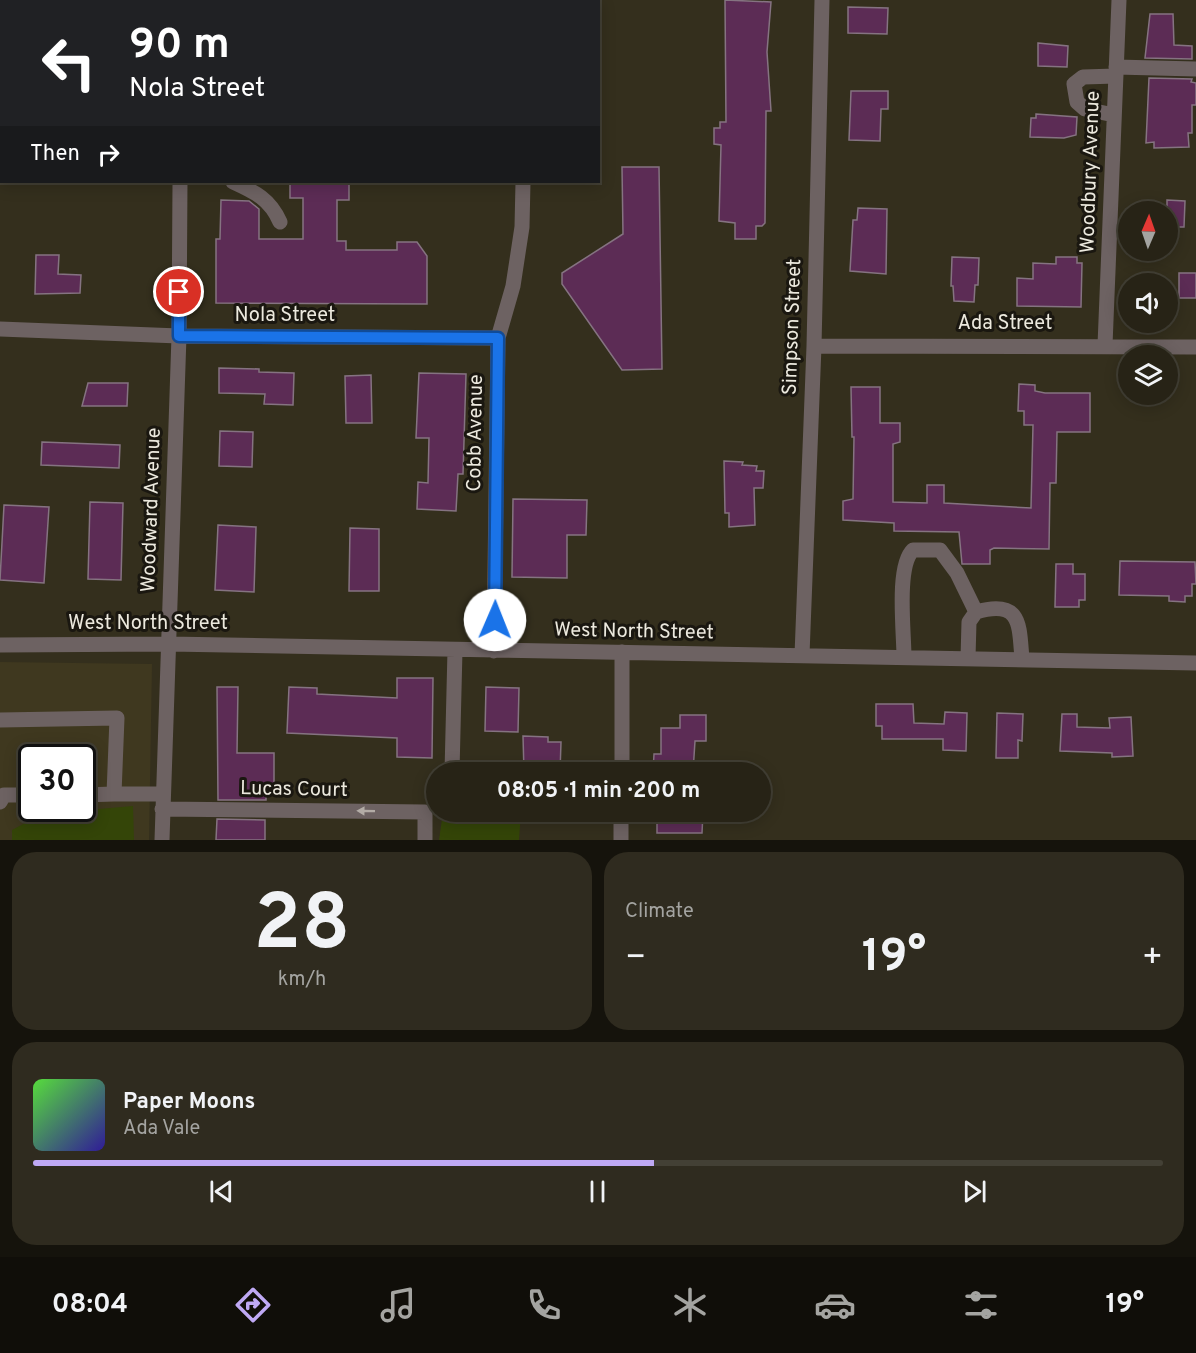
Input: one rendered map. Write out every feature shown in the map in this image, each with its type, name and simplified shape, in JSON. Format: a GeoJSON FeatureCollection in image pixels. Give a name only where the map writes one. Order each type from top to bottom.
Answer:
{"type":"FeatureCollection","features":[{"type":"Feature","properties":{"kind":"street","name":"Simpson Street"},"geometry":{"type":"LineString","coordinates":[[802,655],[814,345],[822,0]]}},
{"type":"Feature","properties":{"kind":"street","name":"Woodbury Avenue"},"geometry":{"type":"LineString","coordinates":[[1106,345],[1119,0]]}},
{"type":"Feature","properties":{"kind":"street"},"geometry":{"type":"LineString","coordinates":[[1114,115],[1084,109],[1074,92],[1074,84],[1083,77],[1116,71],[1196,69]]}},
{"type":"Feature","properties":{"kind":"street","name":"Woodward Avenue"},"geometry":{"type":"LineString","coordinates":[[162,840],[179,336],[180,183]]}},
{"type":"Feature","properties":{"kind":"street"},"geometry":{"type":"LineString","coordinates":[[235,183],[257,192],[273,206],[280,222]]}},
{"type":"Feature","properties":{"kind":"street","name":"Cobb Avenue"},"geometry":{"type":"LineString","coordinates":[[495,651],[498,338],[513,286],[522,227],[523,183]]}},
{"type":"Feature","properties":{"kind":"street","name":"Nola Street"},"geometry":{"type":"LineString","coordinates":[[0,329],[179,336],[498,338]]}},
{"type":"Feature","properties":{"kind":"street","name":"Ada Street"},"geometry":{"type":"LineString","coordinates":[[814,345],[1196,347]]}},
{"type":"Feature","properties":{"kind":"street"},"geometry":{"type":"LineString","coordinates":[[904,657],[903,573],[909,554],[913,550],[940,550],[957,573],[976,612]]}},
{"type":"Feature","properties":{"kind":"street"},"geometry":{"type":"LineString","coordinates":[[968,658],[969,622],[976,612],[1002,609],[1011,612],[1018,620],[1022,659]]}},
{"type":"Feature","properties":{"kind":"street","name":"West North Street"},"geometry":{"type":"LineString","coordinates":[[0,645],[169,644],[1196,663]]}},
{"type":"Feature","properties":{"kind":"street"},"geometry":{"type":"LineString","coordinates":[[452,762],[455,650]]}},
{"type":"Feature","properties":{"kind":"street"},"geometry":{"type":"LineString","coordinates":[[622,652],[622,762]]}},
{"type":"Feature","properties":{"kind":"street"},"geometry":{"type":"LineString","coordinates":[[0,720],[117,718],[114,794]]}},
{"type":"Feature","properties":{"kind":"street","name":"Lucas Court"},"geometry":{"type":"LineString","coordinates":[[96,795],[114,794],[163,802],[425,812],[425,840]]}},
{"type":"Feature","properties":{"kind":"street"},"geometry":{"type":"LineString","coordinates":[[0,802],[4,795],[18,795]]}},
{"type":"Feature","properties":{"kind":"street"},"geometry":{"type":"LineString","coordinates":[[621,822],[621,840]]}},
{"type":"Feature","properties":{"kind":"shaded area"},"geometry":{"type":"Polygon","coordinates":[[[0,662],[152,664],[149,840],[0,840],[0,662]]]}},
{"type":"Feature","properties":{"kind":"green space"},"geometry":{"type":"Polygon","coordinates":[[[133,806],[134,840],[12,840],[12,830],[27,822],[96,822],[96,809],[133,806]]]}},
{"type":"Feature","properties":{"kind":"green space"},"geometry":{"type":"Polygon","coordinates":[[[442,822],[520,822],[519,840],[439,840],[442,822]]]}},
{"type":"Feature","properties":{"kind":"building"},"geometry":{"type":"Polygon","coordinates":[[[725,0],[771,2],[767,52],[771,111],[766,111],[765,223],[762,226],[756,226],[756,239],[735,239],[735,223],[719,221],[721,145],[714,144],[714,128],[720,128],[720,122],[726,122],[725,0]]]}},
{"type":"Feature","properties":{"kind":"building"},"geometry":{"type":"Polygon","coordinates":[[[848,7],[888,8],[887,34],[848,33],[848,7]]]}},
{"type":"Feature","properties":{"kind":"building"},"geometry":{"type":"Polygon","coordinates":[[[1150,14],[1173,14],[1174,45],[1192,46],[1192,59],[1145,58],[1150,14]]]}},
{"type":"Feature","properties":{"kind":"building"},"geometry":{"type":"Polygon","coordinates":[[[1038,43],[1068,46],[1067,67],[1038,66],[1038,43]]]}},
{"type":"Feature","properties":{"kind":"building"},"geometry":{"type":"Polygon","coordinates":[[[1149,78],[1192,79],[1191,82],[1196,83],[1196,105],[1192,105],[1192,133],[1188,133],[1189,147],[1154,148],[1154,142],[1146,143],[1149,78]]]}},
{"type":"Feature","properties":{"kind":"building"},"geometry":{"type":"Polygon","coordinates":[[[851,91],[888,91],[888,109],[881,109],[880,141],[849,140],[851,91]]]}},
{"type":"Feature","properties":{"kind":"building"},"geometry":{"type":"Polygon","coordinates":[[[1036,114],[1077,117],[1076,135],[1064,138],[1030,137],[1031,118],[1036,118],[1036,114]]]}},
{"type":"Feature","properties":{"kind":"building"},"geometry":{"type":"Polygon","coordinates":[[[622,167],[659,167],[662,369],[622,370],[562,284],[562,273],[623,234],[622,167]]]}},
{"type":"Feature","properties":{"kind":"building"},"geometry":{"type":"Polygon","coordinates":[[[290,183],[349,183],[349,200],[337,200],[337,241],[346,241],[346,250],[397,250],[397,242],[417,242],[427,256],[427,304],[216,303],[216,239],[220,239],[221,200],[249,201],[259,209],[259,239],[303,239],[303,198],[290,198],[290,183]]]}},
{"type":"Feature","properties":{"kind":"building"},"geometry":{"type":"Polygon","coordinates":[[[1167,200],[1185,201],[1184,227],[1178,227],[1178,201],[1167,200]]]}},
{"type":"Feature","properties":{"kind":"building"},"geometry":{"type":"Polygon","coordinates":[[[858,208],[887,209],[886,274],[850,271],[853,220],[857,220],[858,208]]]}},
{"type":"Feature","properties":{"kind":"building"},"geometry":{"type":"Polygon","coordinates":[[[36,255],[59,255],[58,274],[81,275],[80,293],[35,294],[36,255]]]}},
{"type":"Feature","properties":{"kind":"building"},"geometry":{"type":"Polygon","coordinates":[[[952,257],[979,258],[978,285],[975,285],[974,302],[954,301],[953,286],[951,286],[952,257]]]}},
{"type":"Feature","properties":{"kind":"building"},"geometry":{"type":"Polygon","coordinates":[[[1056,257],[1077,257],[1077,263],[1082,263],[1081,307],[1017,306],[1017,278],[1033,279],[1033,263],[1056,264],[1056,257]]]}},
{"type":"Feature","properties":{"kind":"building"},"geometry":{"type":"Polygon","coordinates":[[[1179,273],[1196,273],[1196,298],[1179,298],[1179,273]]]}},
{"type":"Feature","properties":{"kind":"building"},"geometry":{"type":"Polygon","coordinates":[[[219,368],[294,373],[293,405],[264,404],[265,394],[219,393],[219,368]]]}},
{"type":"Feature","properties":{"kind":"building"},"geometry":{"type":"Polygon","coordinates":[[[419,373],[466,374],[463,474],[458,474],[456,511],[417,509],[418,482],[428,483],[429,438],[416,438],[419,373]]]}},
{"type":"Feature","properties":{"kind":"building"},"geometry":{"type":"Polygon","coordinates":[[[371,375],[372,423],[346,423],[345,376],[371,375]]]}},
{"type":"Feature","properties":{"kind":"building"},"geometry":{"type":"Polygon","coordinates":[[[88,383],[128,383],[127,406],[82,406],[88,383]]]}},
{"type":"Feature","properties":{"kind":"building"},"geometry":{"type":"Polygon","coordinates":[[[1019,384],[1035,385],[1035,391],[1045,393],[1090,393],[1090,432],[1057,432],[1056,483],[1050,483],[1049,549],[994,548],[990,550],[990,564],[962,564],[959,532],[894,531],[894,523],[843,520],[843,501],[853,499],[854,437],[852,437],[851,387],[880,387],[880,423],[900,423],[900,442],[893,444],[893,502],[927,503],[927,485],[944,485],[944,503],[1031,508],[1033,425],[1024,425],[1024,411],[1018,411],[1019,384]]]}},
{"type":"Feature","properties":{"kind":"building"},"geometry":{"type":"Polygon","coordinates":[[[220,431],[253,432],[252,467],[219,466],[220,431]]]}},
{"type":"Feature","properties":{"kind":"building"},"geometry":{"type":"Polygon","coordinates":[[[42,442],[120,445],[119,468],[41,465],[42,442]]]}},
{"type":"Feature","properties":{"kind":"building"},"geometry":{"type":"Polygon","coordinates":[[[724,461],[743,462],[742,465],[757,466],[756,471],[764,471],[763,488],[754,488],[755,525],[729,527],[729,513],[725,513],[724,461]]]}},
{"type":"Feature","properties":{"kind":"building"},"geometry":{"type":"Polygon","coordinates":[[[513,499],[587,500],[586,535],[567,535],[567,578],[512,577],[513,499]]]}},
{"type":"Feature","properties":{"kind":"building"},"geometry":{"type":"Polygon","coordinates":[[[90,502],[123,503],[121,580],[88,579],[90,502]]]}},
{"type":"Feature","properties":{"kind":"building"},"geometry":{"type":"Polygon","coordinates":[[[4,505],[49,507],[44,583],[0,580],[4,505]]]}},
{"type":"Feature","properties":{"kind":"building"},"geometry":{"type":"Polygon","coordinates":[[[218,525],[256,527],[254,592],[215,590],[218,525]]]}},
{"type":"Feature","properties":{"kind":"building"},"geometry":{"type":"Polygon","coordinates":[[[350,528],[379,529],[379,591],[349,591],[350,528]]]}},
{"type":"Feature","properties":{"kind":"building"},"geometry":{"type":"Polygon","coordinates":[[[1120,561],[1195,562],[1196,584],[1192,584],[1192,596],[1185,596],[1185,602],[1169,601],[1169,596],[1119,595],[1120,561]]]}},
{"type":"Feature","properties":{"kind":"building"},"geometry":{"type":"Polygon","coordinates":[[[1056,564],[1073,564],[1073,574],[1085,574],[1085,600],[1079,600],[1079,607],[1055,607],[1056,564]]]}},
{"type":"Feature","properties":{"kind":"building"},"geometry":{"type":"Polygon","coordinates":[[[397,678],[433,678],[432,758],[397,757],[397,738],[287,733],[289,687],[317,688],[317,694],[397,698],[397,678]]]}},
{"type":"Feature","properties":{"kind":"building"},"geometry":{"type":"Polygon","coordinates":[[[217,687],[238,687],[237,753],[274,753],[274,791],[266,791],[266,800],[218,800],[217,687]]]}},
{"type":"Feature","properties":{"kind":"building"},"geometry":{"type":"Polygon","coordinates":[[[486,687],[519,688],[518,732],[485,731],[486,687]]]}},
{"type":"Feature","properties":{"kind":"building"},"geometry":{"type":"Polygon","coordinates":[[[876,704],[913,704],[914,723],[944,724],[945,712],[967,713],[966,751],[943,750],[943,739],[882,739],[882,726],[876,726],[876,704]]]}},
{"type":"Feature","properties":{"kind":"building"},"geometry":{"type":"Polygon","coordinates":[[[997,713],[1023,714],[1022,741],[1018,740],[1018,758],[996,758],[997,713]]]}},
{"type":"Feature","properties":{"kind":"building"},"geometry":{"type":"Polygon","coordinates":[[[1062,714],[1077,714],[1077,727],[1110,728],[1109,718],[1131,717],[1133,756],[1112,757],[1112,753],[1060,751],[1062,714]]]}},
{"type":"Feature","properties":{"kind":"building"},"geometry":{"type":"Polygon","coordinates":[[[680,715],[706,715],[706,741],[695,741],[694,762],[654,762],[654,754],[661,754],[661,728],[680,728],[680,715]]]}},
{"type":"Feature","properties":{"kind":"building"},"geometry":{"type":"Polygon","coordinates":[[[523,736],[548,737],[548,742],[561,742],[560,762],[524,762],[523,736]]]}},
{"type":"Feature","properties":{"kind":"building"},"geometry":{"type":"Polygon","coordinates":[[[217,819],[265,820],[265,840],[216,840],[217,819]]]}},
{"type":"Feature","properties":{"kind":"building"},"geometry":{"type":"Polygon","coordinates":[[[657,822],[703,822],[702,833],[657,833],[657,822]]]}},
{"type":"Feature","properties":{"kind":"route"},"geometry":{"type":"LineString","coordinates":[[179,292],[179,336],[498,338],[495,620]]}}]}
